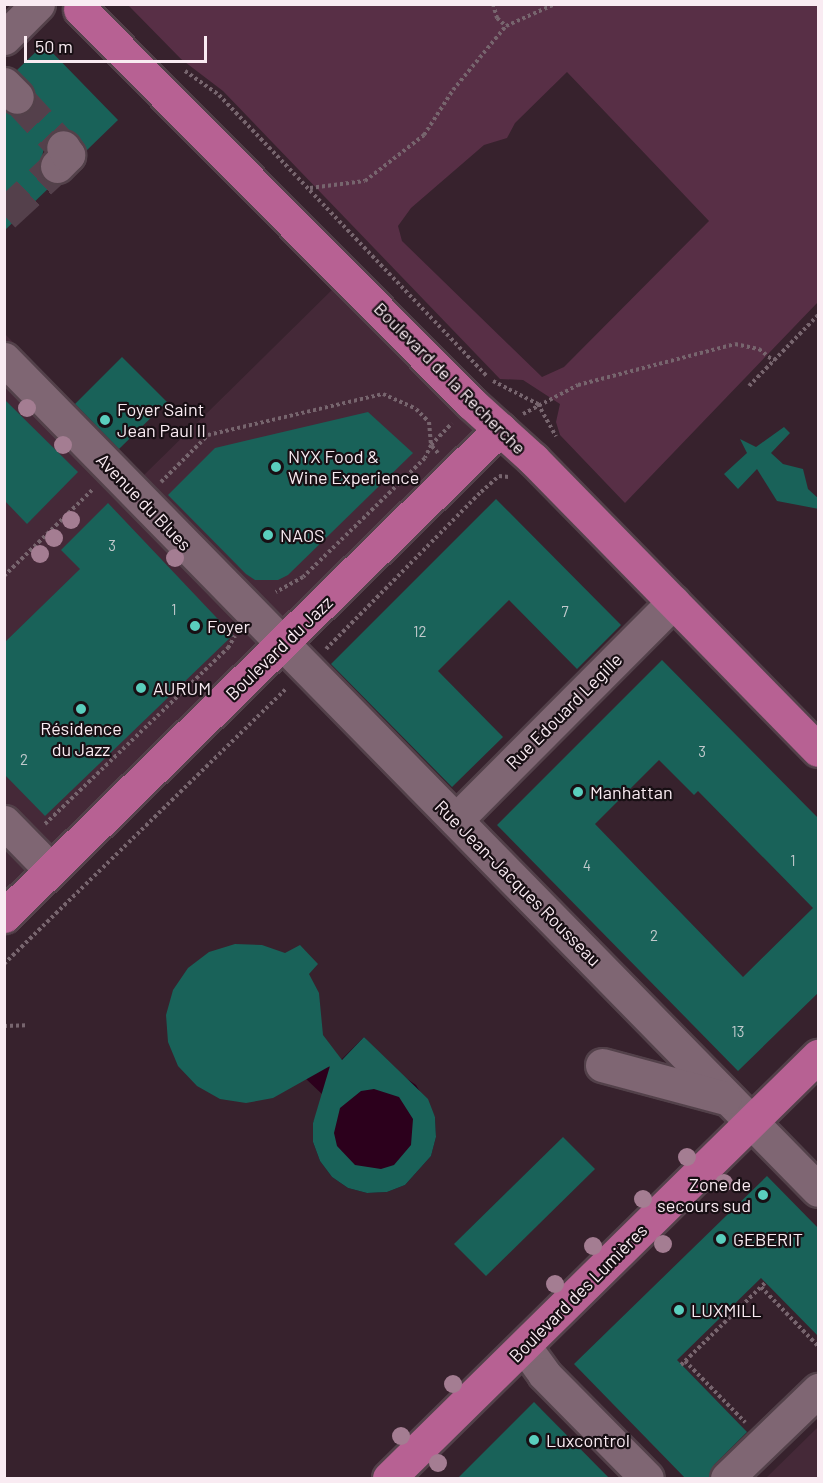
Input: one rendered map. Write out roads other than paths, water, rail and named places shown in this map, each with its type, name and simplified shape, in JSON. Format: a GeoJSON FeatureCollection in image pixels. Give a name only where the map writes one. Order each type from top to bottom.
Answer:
{"type":"FeatureCollection","features":[{"type":"Feature","properties":{"kind":"main road","name":"Boulevard de la Recherche"},"geometry":{"type":"LineString","coordinates":[[80,9],[819,750]]}},
{"type":"Feature","properties":{"kind":"main road","name":"Boulevard du Jazz"},"geometry":{"type":"LineString","coordinates":[[4,916],[500,429]]}},
{"type":"Feature","properties":{"kind":"main road","name":"Boulevard des Lumières"},"geometry":{"type":"LineString","coordinates":[[389,1479],[524,1346],[740,1111],[819,1056]]}},
{"type":"Feature","properties":{"kind":"street"},"geometry":{"type":"LineString","coordinates":[[4,38],[38,4]]}},
{"type":"Feature","properties":{"kind":"street","name":"Avenue du Blues"},"geometry":{"type":"LineString","coordinates":[[4,359],[282,645]]}},
{"type":"Feature","properties":{"kind":"street","name":"Rue Edouard Legille"},"geometry":{"type":"LineString","coordinates":[[456,820],[673,602]]}},
{"type":"Feature","properties":{"kind":"street","name":"Rue Jean-Jacques Rousseau"},"geometry":{"type":"LineString","coordinates":[[282,645],[819,1190]]}},
{"type":"Feature","properties":{"kind":"street"},"geometry":{"type":"LineString","coordinates":[[4,822],[51,870]]}},
{"type":"Feature","properties":{"kind":"street"},"geometry":{"type":"LineString","coordinates":[[602,1065],[740,1111]]}},
{"type":"Feature","properties":{"kind":"street"},"geometry":{"type":"LineString","coordinates":[[524,1346],[544,1374],[647,1479]]}},
{"type":"Feature","properties":{"kind":"street"},"geometry":{"type":"LineString","coordinates":[[728,1479],[819,1390]]}},
{"type":"Feature","properties":{"kind":"tunnel"},"geometry":{"type":"LineString","coordinates":[[17,97],[63,147]]}},
{"type":"Feature","properties":{"kind":"tunnel"},"geometry":{"type":"LineString","coordinates":[[4,215],[57,166]]}},
{"type":"Feature","properties":{"kind":"place","name":"Foyer Saint Jean Paul II"},"geometry":{"type":"Point","coordinates":[105,420]}},
{"type":"Feature","properties":{"kind":"place","name":"NYX Food & Wine Experience"},"geometry":{"type":"Point","coordinates":[276,467]}},
{"type":"Feature","properties":{"kind":"place","name":"NAOS"},"geometry":{"type":"Point","coordinates":[268,535]}},
{"type":"Feature","properties":{"kind":"place","name":"Foyer"},"geometry":{"type":"Point","coordinates":[195,626]}},
{"type":"Feature","properties":{"kind":"place","name":"AURUM"},"geometry":{"type":"Point","coordinates":[141,688]}},
{"type":"Feature","properties":{"kind":"place","name":"Résidence du Jazz"},"geometry":{"type":"Point","coordinates":[81,709]}},
{"type":"Feature","properties":{"kind":"place","name":"Manhattan"},"geometry":{"type":"Point","coordinates":[578,792]}},
{"type":"Feature","properties":{"kind":"place","name":"Zone de secours sud"},"geometry":{"type":"Point","coordinates":[763,1195]}},
{"type":"Feature","properties":{"kind":"place","name":"GEBERIT"},"geometry":{"type":"Point","coordinates":[721,1239]}},
{"type":"Feature","properties":{"kind":"place","name":"LUXMILL"},"geometry":{"type":"Point","coordinates":[679,1310]}},
{"type":"Feature","properties":{"kind":"place","name":"Luxcontrol"},"geometry":{"type":"Point","coordinates":[534,1440]}}]}
